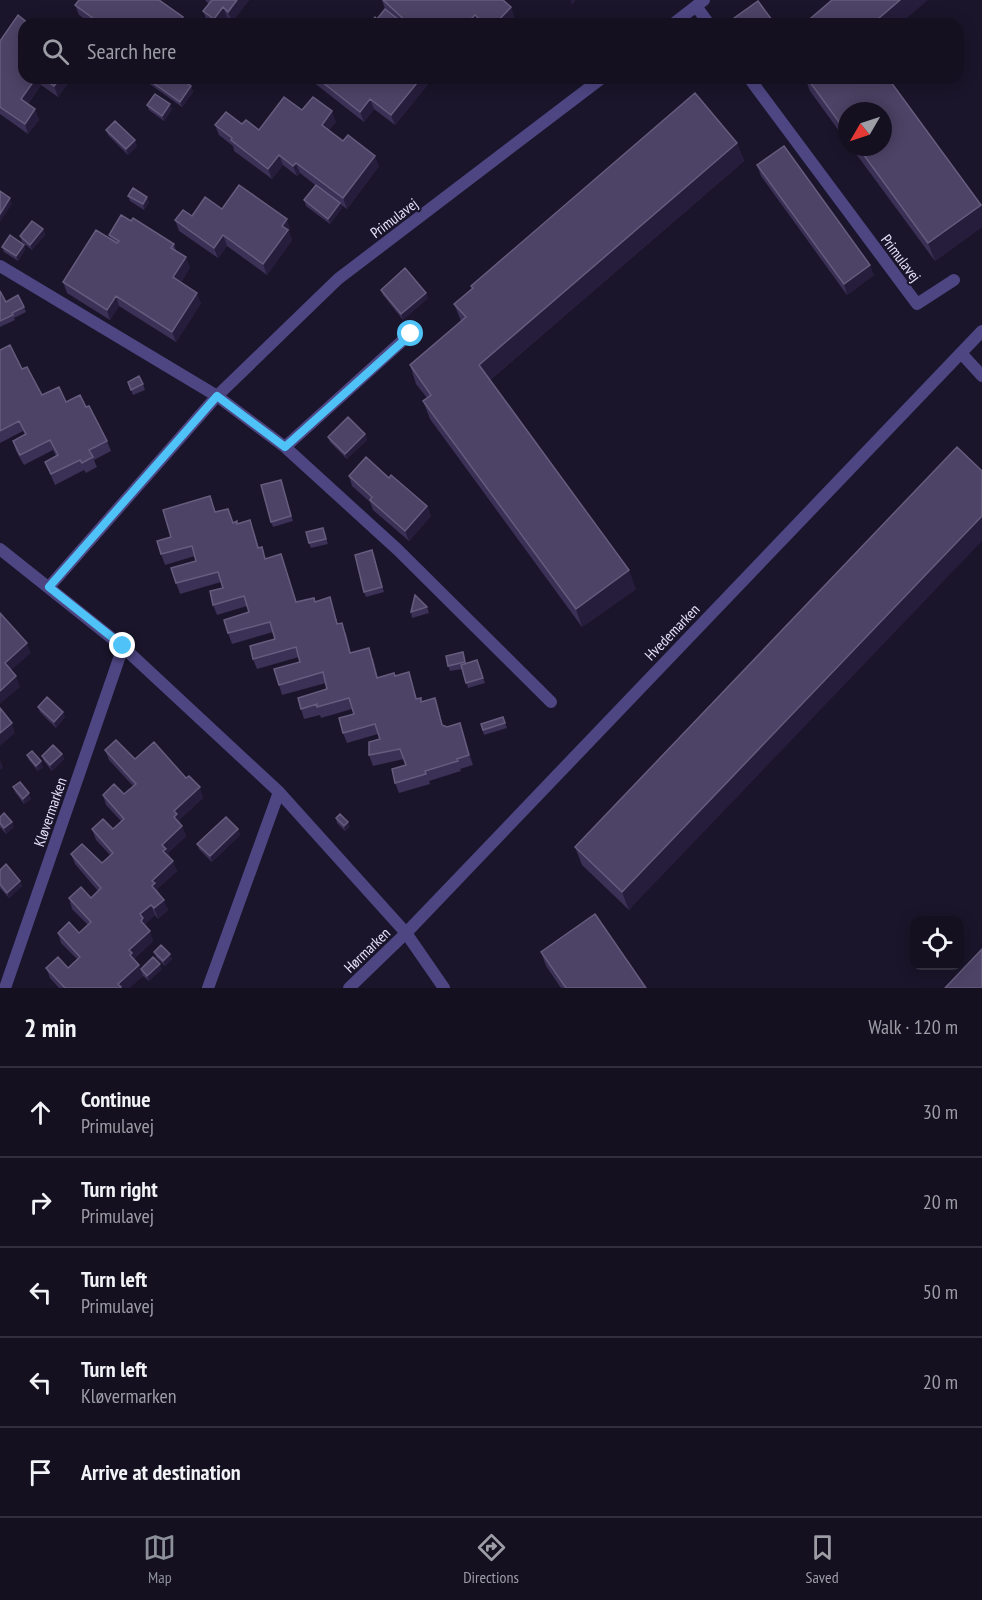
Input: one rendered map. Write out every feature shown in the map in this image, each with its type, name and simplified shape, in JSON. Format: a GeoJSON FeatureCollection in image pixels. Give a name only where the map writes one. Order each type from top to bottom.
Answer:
{"type":"FeatureCollection","features":[{"type":"Feature","properties":{"kind":"street"},"geometry":{"type":"LineString","coordinates":[[681,18],[700,3],[706,18]]}},
{"type":"Feature","properties":{"kind":"street","name":"Primulavej"},"geometry":{"type":"LineString","coordinates":[[49,587],[217,396],[338,279],[594,84]]}},
{"type":"Feature","properties":{"kind":"street","name":"Primulavej"},"geometry":{"type":"LineString","coordinates":[[753,84],[916,304],[954,280]]}},
{"type":"Feature","properties":{"kind":"street"},"geometry":{"type":"LineString","coordinates":[[0,266],[217,396],[285,447],[398,550],[551,702]]}},
{"type":"Feature","properties":{"kind":"street","name":"Hvedemarken"},"geometry":{"type":"LineString","coordinates":[[406,933],[982,331]]}},
{"type":"Feature","properties":{"kind":"street"},"geometry":{"type":"LineString","coordinates":[[285,447],[411,334]]}},
{"type":"Feature","properties":{"kind":"street"},"geometry":{"type":"LineString","coordinates":[[961,353],[982,376]]}},
{"type":"Feature","properties":{"kind":"street"},"geometry":{"type":"LineString","coordinates":[[0,549],[123,646],[279,792],[406,933],[444,988]]}},
{"type":"Feature","properties":{"kind":"street","name":"Kløvermarken"},"geometry":{"type":"LineString","coordinates":[[5,988],[123,646]]}},
{"type":"Feature","properties":{"kind":"street"},"geometry":{"type":"LineString","coordinates":[[208,988],[279,792]]}},
{"type":"Feature","properties":{"kind":"street","name":"Hørmarken"},"geometry":{"type":"LineString","coordinates":[[349,988],[406,933]]}},
{"type":"Feature","properties":{"kind":"building"},"geometry":{"type":"Polygon","coordinates":[[[79,0],[159,0],[183,17],[93,18],[75,5],[79,0]]]}},
{"type":"Feature","properties":{"kind":"building"},"geometry":{"type":"Polygon","coordinates":[[[212,0],[237,0],[228,12],[223,7],[215,18],[203,11],[212,0]]]}},
{"type":"Feature","properties":{"kind":"building"},"geometry":{"type":"Polygon","coordinates":[[[383,0],[503,0],[511,7],[501,18],[478,18],[475,15],[472,18],[402,18],[383,0]]]}},
{"type":"Feature","properties":{"kind":"building"},"geometry":{"type":"Polygon","coordinates":[[[832,0],[900,0],[879,18],[811,18],[832,0]]]}},
{"type":"Feature","properties":{"kind":"building"},"geometry":{"type":"Polygon","coordinates":[[[758,1],[771,18],[734,18],[758,1]]]}},
{"type":"Feature","properties":{"kind":"building"},"geometry":{"type":"Polygon","coordinates":[[[385,9],[397,18],[378,18],[385,9]]]}},
{"type":"Feature","properties":{"kind":"building"},"geometry":{"type":"Polygon","coordinates":[[[18,15],[22,18],[18,18],[18,84],[32,84],[21,99],[35,109],[25,124],[0,107],[0,41],[18,15]]]}},
{"type":"Feature","properties":{"kind":"building"},"geometry":{"type":"Polygon","coordinates":[[[154,84],[188,84],[191,86],[180,102],[154,84]]]}},
{"type":"Feature","properties":{"kind":"building"},"geometry":{"type":"Polygon","coordinates":[[[325,84],[416,84],[391,115],[370,99],[360,112],[325,84]]]}},
{"type":"Feature","properties":{"kind":"building"},"geometry":{"type":"Polygon","coordinates":[[[811,84],[892,84],[981,205],[928,243],[865,156],[892,156],[892,102],[838,102],[838,121],[811,84]]]}},
{"type":"Feature","properties":{"kind":"building"},"geometry":{"type":"Polygon","coordinates":[[[695,93],[737,143],[479,365],[629,570],[576,609],[423,401],[431,395],[410,365],[466,317],[454,304],[473,288],[471,286],[695,93]]]}},
{"type":"Feature","properties":{"kind":"building"},"geometry":{"type":"Polygon","coordinates":[[[155,94],[170,104],[162,116],[147,105],[155,94]]]}},
{"type":"Feature","properties":{"kind":"building"},"geometry":{"type":"Polygon","coordinates":[[[284,97],[302,110],[313,97],[332,111],[322,125],[343,141],[348,135],[375,156],[343,198],[296,163],[293,166],[279,155],[268,169],[215,125],[226,112],[242,124],[246,120],[259,130],[284,97]]]}},
{"type":"Feature","properties":{"kind":"building"},"geometry":{"type":"Polygon","coordinates":[[[115,121],[135,140],[126,149],[106,130],[115,121]]]}},
{"type":"Feature","properties":{"kind":"building"},"geometry":{"type":"Polygon","coordinates":[[[784,146],[870,265],[844,284],[757,165],[784,146]]]}},
{"type":"Feature","properties":{"kind":"building"},"geometry":{"type":"Polygon","coordinates":[[[239,185],[287,219],[282,226],[288,230],[263,264],[223,235],[214,248],[175,220],[183,210],[192,216],[205,197],[222,209],[239,185]]]}},
{"type":"Feature","properties":{"kind":"building"},"geometry":{"type":"Polygon","coordinates":[[[316,185],[340,203],[328,219],[304,200],[316,185]]]}},
{"type":"Feature","properties":{"kind":"building"},"geometry":{"type":"Polygon","coordinates":[[[133,188],[147,197],[143,204],[128,196],[133,188]]]}},
{"type":"Feature","properties":{"kind":"building"},"geometry":{"type":"Polygon","coordinates":[[[0,191],[10,198],[0,214],[0,191]]]}},
{"type":"Feature","properties":{"kind":"building"},"geometry":{"type":"Polygon","coordinates":[[[121,215],[131,221],[133,218],[174,244],[171,248],[186,257],[173,277],[197,293],[172,332],[116,296],[107,310],[63,282],[96,230],[117,243],[119,241],[109,235],[121,215]]]}},
{"type":"Feature","properties":{"kind":"building"},"geometry":{"type":"Polygon","coordinates":[[[32,221],[43,229],[30,245],[20,236],[32,221]]]}},
{"type":"Feature","properties":{"kind":"building"},"geometry":{"type":"Polygon","coordinates":[[[10,235],[24,245],[16,256],[2,247],[10,235]]]}},
{"type":"Feature","properties":{"kind":"building"},"geometry":{"type":"Polygon","coordinates":[[[405,268],[426,293],[401,314],[381,290],[405,268]]]}},
{"type":"Feature","properties":{"kind":"building"},"geometry":{"type":"Polygon","coordinates":[[[0,291],[6,302],[18,295],[24,307],[0,321],[0,291]]]}},
{"type":"Feature","properties":{"kind":"building"},"geometry":{"type":"Polygon","coordinates":[[[10,345],[22,369],[27,367],[42,395],[59,387],[66,402],[80,395],[86,407],[89,406],[107,441],[89,450],[93,457],[82,463],[80,460],[51,474],[45,462],[58,455],[50,440],[20,455],[13,441],[26,434],[19,421],[0,431],[0,350],[10,345]]]}},
{"type":"Feature","properties":{"kind":"building"},"geometry":{"type":"Polygon","coordinates":[[[139,376],[143,384],[131,390],[128,382],[139,376]]]}},
{"type":"Feature","properties":{"kind":"building"},"geometry":{"type":"Polygon","coordinates":[[[348,417],[365,434],[345,454],[328,437],[348,417]]]}},
{"type":"Feature","properties":{"kind":"building"},"geometry":{"type":"Polygon","coordinates":[[[957,447],[982,471],[982,516],[622,892],[575,847],[957,447]]]}},
{"type":"Feature","properties":{"kind":"building"},"geometry":{"type":"Polygon","coordinates":[[[366,457],[389,478],[391,475],[427,506],[405,531],[370,500],[372,497],[349,476],[366,457]]]}},
{"type":"Feature","properties":{"kind":"building"},"geometry":{"type":"Polygon","coordinates":[[[281,480],[291,516],[271,522],[261,485],[281,480]]]}},
{"type":"Feature","properties":{"kind":"building"},"geometry":{"type":"Polygon","coordinates":[[[210,496],[215,512],[228,509],[233,523],[250,520],[258,548],[262,547],[265,559],[281,554],[296,602],[314,598],[315,602],[330,597],[337,624],[342,623],[350,653],[369,648],[377,678],[409,672],[416,699],[421,698],[421,702],[435,698],[442,725],[447,727],[460,723],[469,755],[457,759],[458,761],[425,771],[426,774],[395,783],[392,769],[406,765],[400,749],[369,755],[369,742],[380,739],[375,724],[343,733],[339,718],[354,714],[349,698],[301,709],[298,698],[327,689],[323,672],[279,685],[274,669],[300,662],[296,647],[253,659],[250,646],[275,639],[270,622],[228,633],[224,620],[249,612],[244,596],[213,605],[210,591],[223,588],[218,572],[176,583],[171,568],[196,561],[192,546],[161,554],[157,541],[171,537],[163,510],[210,496]]]}},
{"type":"Feature","properties":{"kind":"building"},"geometry":{"type":"Polygon","coordinates":[[[323,528],[326,539],[309,543],[306,532],[323,528]]]}},
{"type":"Feature","properties":{"kind":"building"},"geometry":{"type":"Polygon","coordinates":[[[372,550],[382,587],[364,592],[355,555],[372,550]]]}},
{"type":"Feature","properties":{"kind":"building"},"geometry":{"type":"Polygon","coordinates":[[[415,595],[427,607],[411,612],[415,595]]]}},
{"type":"Feature","properties":{"kind":"building"},"geometry":{"type":"Polygon","coordinates":[[[0,613],[27,643],[5,663],[16,676],[0,691],[0,613]]]}},
{"type":"Feature","properties":{"kind":"building"},"geometry":{"type":"Polygon","coordinates":[[[463,652],[465,662],[448,666],[446,656],[463,652]]]}},
{"type":"Feature","properties":{"kind":"building"},"geometry":{"type":"Polygon","coordinates":[[[477,660],[483,678],[466,683],[461,665],[477,660]]]}},
{"type":"Feature","properties":{"kind":"building"},"geometry":{"type":"Polygon","coordinates":[[[47,697],[63,712],[54,722],[38,707],[47,697]]]}},
{"type":"Feature","properties":{"kind":"building"},"geometry":{"type":"Polygon","coordinates":[[[0,708],[12,723],[0,733],[0,708]]]}},
{"type":"Feature","properties":{"kind":"building"},"geometry":{"type":"Polygon","coordinates":[[[503,717],[505,723],[483,730],[481,724],[503,717]]]}},
{"type":"Feature","properties":{"kind":"building"},"geometry":{"type":"Polygon","coordinates":[[[116,740],[135,759],[154,742],[186,778],[189,776],[200,787],[174,811],[177,814],[174,817],[182,826],[162,845],[166,849],[163,851],[173,861],[152,881],[155,883],[152,886],[164,900],[154,908],[151,905],[140,914],[143,918],[141,921],[150,931],[129,950],[132,953],[130,955],[139,965],[118,984],[120,988],[65,988],[46,968],[58,957],[68,968],[80,957],[58,933],[69,922],[79,933],[91,922],[69,898],[81,887],[91,898],[101,888],[71,854],[82,844],[102,863],[113,853],[92,829],[103,819],[113,829],[124,819],[103,795],[114,784],[124,794],[136,784],[105,750],[116,740]]]}},
{"type":"Feature","properties":{"kind":"building"},"geometry":{"type":"Polygon","coordinates":[[[53,745],[62,754],[50,765],[42,756],[53,745]]]}},
{"type":"Feature","properties":{"kind":"building"},"geometry":{"type":"Polygon","coordinates":[[[32,751],[41,761],[36,766],[27,755],[32,751]]]}},
{"type":"Feature","properties":{"kind":"building"},"geometry":{"type":"Polygon","coordinates":[[[20,782],[29,793],[23,799],[13,787],[20,782]]]}},
{"type":"Feature","properties":{"kind":"building"},"geometry":{"type":"Polygon","coordinates":[[[4,813],[12,822],[4,828],[0,823],[0,817],[4,813]]]}},
{"type":"Feature","properties":{"kind":"building"},"geometry":{"type":"Polygon","coordinates":[[[340,814],[348,822],[344,826],[336,818],[340,814]]]}},
{"type":"Feature","properties":{"kind":"building"},"geometry":{"type":"Polygon","coordinates":[[[226,817],[238,829],[210,856],[197,844],[226,817]]]}},
{"type":"Feature","properties":{"kind":"building"},"geometry":{"type":"Polygon","coordinates":[[[6,864],[20,881],[7,893],[0,884],[0,870],[6,864]]]}},
{"type":"Feature","properties":{"kind":"building"},"geometry":{"type":"Polygon","coordinates":[[[595,914],[646,988],[566,988],[541,952],[595,914]]]}},
{"type":"Feature","properties":{"kind":"building"},"geometry":{"type":"Polygon","coordinates":[[[161,945],[170,954],[163,961],[154,952],[161,945]]]}},
{"type":"Feature","properties":{"kind":"building"},"geometry":{"type":"Polygon","coordinates":[[[982,949],[982,988],[945,988],[964,970],[982,949]]]}},
{"type":"Feature","properties":{"kind":"building"},"geometry":{"type":"Polygon","coordinates":[[[153,957],[160,964],[147,976],[141,969],[153,957]]]}},
{"type":"Feature","properties":{"kind":"route"},"geometry":{"type":"LineString","coordinates":[[123,646],[49,587],[217,396],[285,447],[411,334]]}}]}
